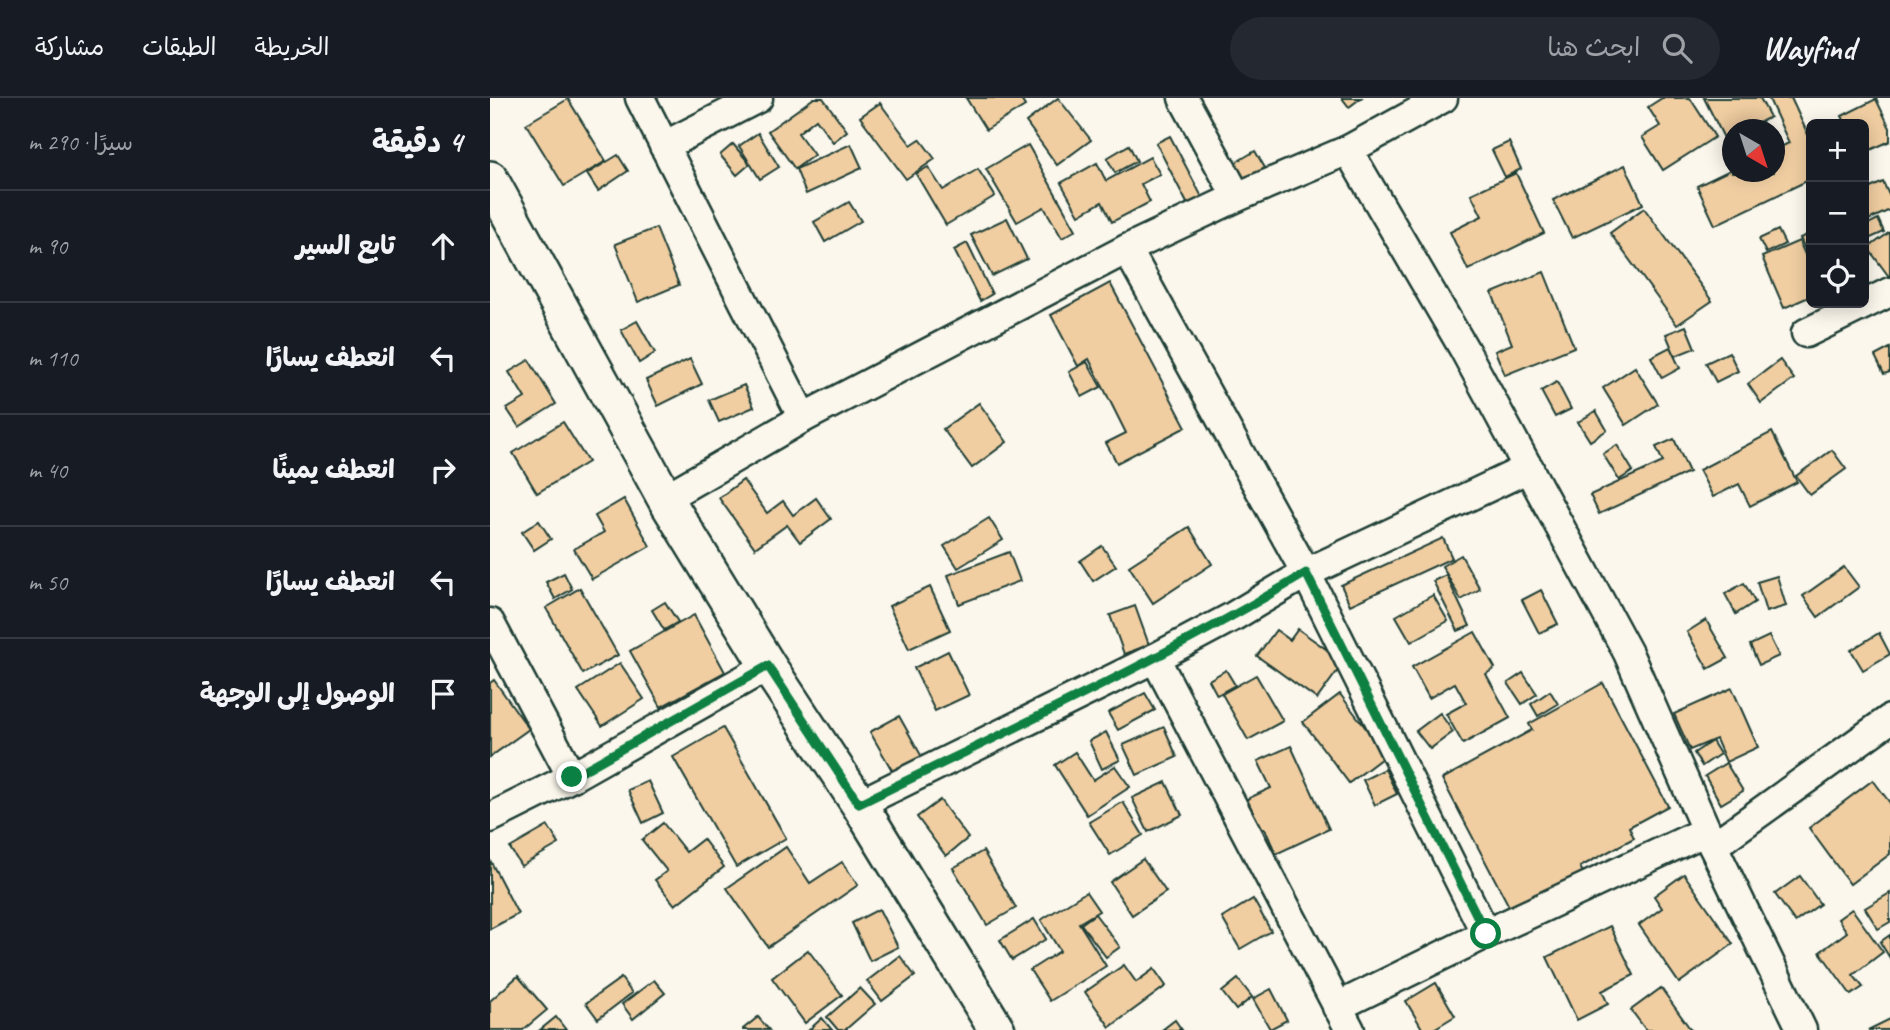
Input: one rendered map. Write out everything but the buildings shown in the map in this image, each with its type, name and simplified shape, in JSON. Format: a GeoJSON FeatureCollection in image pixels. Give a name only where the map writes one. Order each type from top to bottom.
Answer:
{"type":"FeatureCollection","features":[{"type":"Feature","properties":{"kind":"street"},"geometry":{"type":"LineString","coordinates":[[640,98],[803,418]]}},
{"type":"Feature","properties":{"kind":"street"},"geometry":{"type":"LineString","coordinates":[[664,146],[758,98]]}},
{"type":"Feature","properties":{"kind":"street"},"geometry":{"type":"LineString","coordinates":[[1184,98],[1237,197]]}},
{"type":"Feature","properties":{"kind":"street"},"geometry":{"type":"LineString","coordinates":[[665,498],[803,418],[1127,249],[1237,197],[1348,150],[1443,98]]}},
{"type":"Feature","properties":{"kind":"street"},"geometry":{"type":"LineString","coordinates":[[1348,150],[1464,349],[1628,653],[1709,838],[1802,1030]]}},
{"type":"Feature","properties":{"kind":"street"},"geometry":{"type":"LineString","coordinates":[[490,179],[665,498],[768,666],[859,804],[997,1030]]}},
{"type":"Feature","properties":{"kind":"street"},"geometry":{"type":"LineString","coordinates":[[1127,249],[1306,573],[1486,934]]}},
{"type":"Feature","properties":{"kind":"street"},"geometry":{"type":"LineString","coordinates":[[1806,333],[1890,292]]}},
{"type":"Feature","properties":{"kind":"street"},"geometry":{"type":"LineString","coordinates":[[859,804],[1155,658],[1234,616],[1306,573],[1530,468]]}},
{"type":"Feature","properties":{"kind":"street"},"geometry":{"type":"LineString","coordinates":[[490,624],[572,777]]}},
{"type":"Feature","properties":{"kind":"street"},"geometry":{"type":"LineString","coordinates":[[1155,658],[1343,1019],[1486,934],[1709,838],[1890,719]]}},
{"type":"Feature","properties":{"kind":"street"},"geometry":{"type":"LineString","coordinates":[[490,818],[572,777],[768,666]]}},
{"type":"Feature","properties":{"kind":"route"},"geometry":{"type":"LineString","coordinates":[[572,777],[768,666],[859,804],[1155,658],[1234,616],[1306,573],[1486,934]]}}]}
